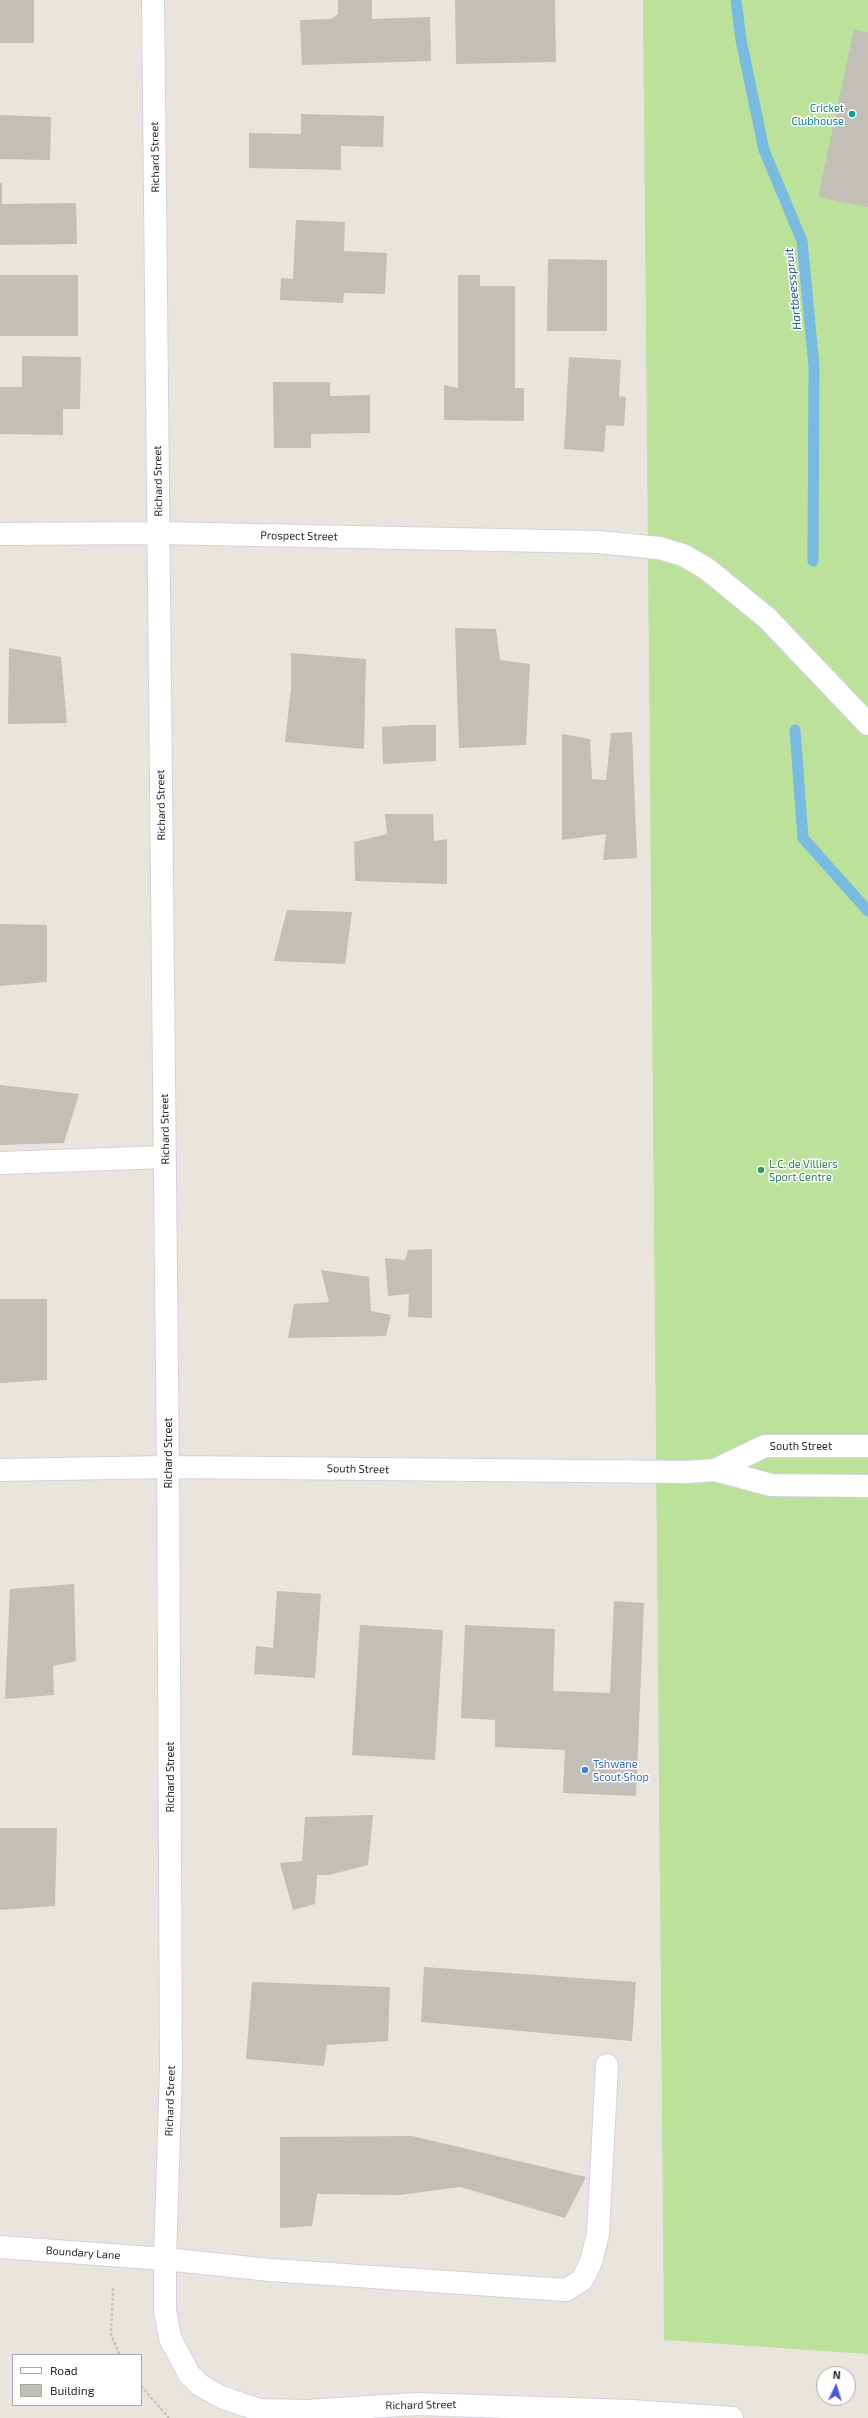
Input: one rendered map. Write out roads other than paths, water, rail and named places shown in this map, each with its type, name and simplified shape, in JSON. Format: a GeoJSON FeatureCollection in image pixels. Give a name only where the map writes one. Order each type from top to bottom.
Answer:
{"type":"FeatureCollection","features":[{"type":"Feature","properties":{"kind":"street","name":"Richard Street"},"geometry":{"type":"LineString","coordinates":[[153,0],[168,1467],[172,2068],[165,2259],[166,2310],[170,2338],[189,2374],[200,2385],[221,2398],[259,2410],[308,2411],[425,2404],[625,2411],[732,2418]]}},
{"type":"Feature","properties":{"kind":"street","name":"Prospect Street"},"geometry":{"type":"LineString","coordinates":[[0,534],[158,533],[598,542],[659,548],[683,555],[707,569],[767,618],[868,724]]}},
{"type":"Feature","properties":{"kind":"street"},"geometry":{"type":"LineString","coordinates":[[0,1164],[165,1157]]}},
{"type":"Feature","properties":{"kind":"street","name":"South Street"},"geometry":{"type":"LineString","coordinates":[[715,1470],[765,1446],[868,1446]]}},
{"type":"Feature","properties":{"kind":"street","name":"South Street"},"geometry":{"type":"LineString","coordinates":[[0,1470],[168,1467],[687,1472],[715,1470],[771,1485],[868,1486]]}},
{"type":"Feature","properties":{"kind":"street","name":"Boundary Lane"},"geometry":{"type":"LineString","coordinates":[[0,2247],[165,2259],[270,2270],[566,2290],[582,2280],[591,2262],[598,2234],[607,2065]]}},
{"type":"Feature","properties":{"kind":"waterway","name":"Hartbeesspruit"},"geometry":{"type":"LineString","coordinates":[[736,0],[741,40],[764,150],[802,241],[814,366],[813,561]]}},
{"type":"Feature","properties":{"kind":"waterway"},"geometry":{"type":"LineString","coordinates":[[795,730],[803,838],[868,911]]}},
{"type":"Feature","properties":{"kind":"place","name":"Cricket Clubhouse"},"geometry":{"type":"Point","coordinates":[852,114]}},
{"type":"Feature","properties":{"kind":"place","name":"L.C. de Villiers Sport Centre"},"geometry":{"type":"Point","coordinates":[761,1170]}},
{"type":"Feature","properties":{"kind":"place","name":"Tshwane Scout Shop"},"geometry":{"type":"Point","coordinates":[585,1770]}}]}
